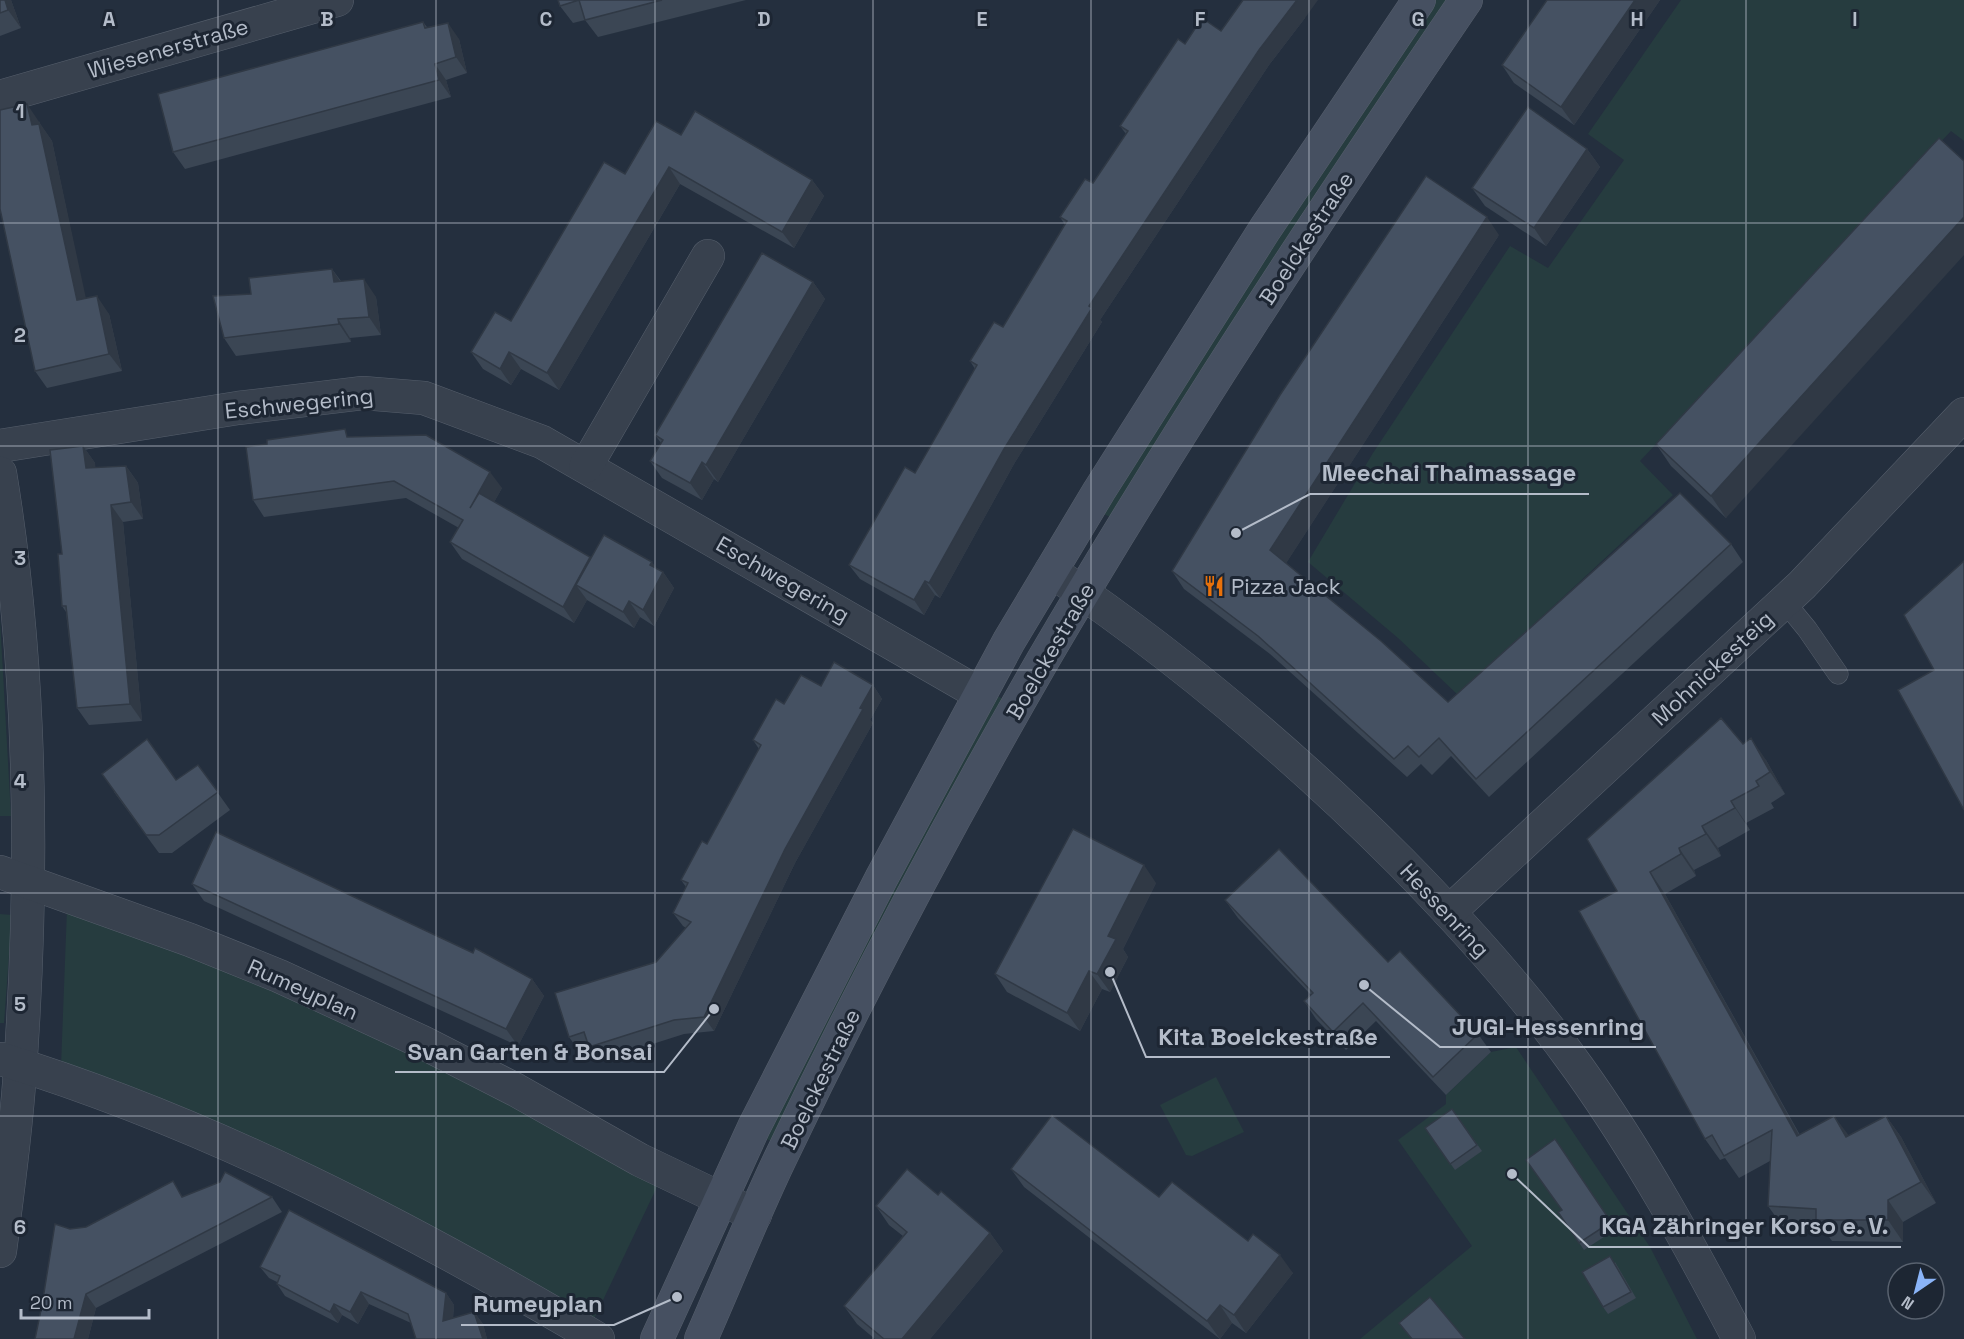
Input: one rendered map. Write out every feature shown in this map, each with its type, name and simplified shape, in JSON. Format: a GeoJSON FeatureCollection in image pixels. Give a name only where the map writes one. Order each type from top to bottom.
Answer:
{"type":"FeatureCollection","features":[{"type":"Feature","properties":{"kind":"main road","name":"Boelckestraße"},"geometry":{"type":"LineString","coordinates":[[657,1339],[720,1198],[836,967],[980,693],[1051,571],[1265,229],[1419,0]]}},
{"type":"Feature","properties":{"kind":"main road","name":"Boelckestraße"},"geometry":{"type":"LineString","coordinates":[[701,1339],[755,1215],[865,987],[961,807],[1084,593],[1188,420],[1284,271],[1466,0]]}},
{"type":"Feature","properties":{"kind":"street","name":"Wiesenerstraße"},"geometry":{"type":"LineString","coordinates":[[0,97],[337,0]]}},
{"type":"Feature","properties":{"kind":"street"},"geometry":{"type":"LineString","coordinates":[[586,466],[708,256]]}},
{"type":"Feature","properties":{"kind":"street","name":"Eschwegering"},"geometry":{"type":"LineString","coordinates":[[0,446],[238,408],[363,393],[424,398],[479,416],[542,442],[980,693]]}},
{"type":"Feature","properties":{"kind":"street","name":"Mohnickesteig"},"geometry":{"type":"LineString","coordinates":[[1449,912],[1784,601],[1964,414]]}},
{"type":"Feature","properties":{"kind":"street"},"geometry":{"type":"LineString","coordinates":[[0,473],[23,657],[14,877],[10,1062],[0,1251]]}},
{"type":"Feature","properties":{"kind":"street","name":"Hessenring"},"geometry":{"type":"LineString","coordinates":[[1051,571],[1137,630],[1289,753],[1449,912],[1492,959],[1579,1069],[1702,1267],[1739,1339]]}},
{"type":"Feature","properties":{"kind":"street","name":"Rumeyplan"},"geometry":{"type":"LineString","coordinates":[[14,877],[190,940],[279,976],[422,1042],[516,1090],[640,1160],[755,1215]]}},
{"type":"Feature","properties":{"kind":"street"},"geometry":{"type":"LineString","coordinates":[[10,1062],[125,1101],[269,1163],[385,1219],[598,1339]]}},
{"type":"Feature","properties":{"kind":"lane"},"geometry":{"type":"LineString","coordinates":[[1784,601],[1808,629],[1838,674]]}},
{"type":"Feature","properties":{"kind":"green space"},"geometry":{"type":"Polygon","coordinates":[[[1433,0],[1451,0],[1112,518],[1098,511],[1433,0]]]}},
{"type":"Feature","properties":{"kind":"green space"},"geometry":{"type":"Polygon","coordinates":[[[1681,0],[1964,0],[1964,141],[1951,131],[1640,461],[1673,495],[1458,695],[1398,638],[1308,562],[1373,453],[1510,246],[1548,268],[1624,160],[1588,134],[1681,0]]]}},
{"type":"Feature","properties":{"kind":"green space"},"geometry":{"type":"Polygon","coordinates":[[[0,619],[11,816],[0,816],[0,619]]]}},
{"type":"Feature","properties":{"kind":"green space"},"geometry":{"type":"Polygon","coordinates":[[[990,692],[1003,699],[775,1143],[762,1137],[990,692]]]}},
{"type":"Feature","properties":{"kind":"green space"},"geometry":{"type":"Polygon","coordinates":[[[67,909],[176,950],[347,1022],[505,1100],[657,1187],[594,1319],[61,1066],[67,909]]]}},
{"type":"Feature","properties":{"kind":"green space"},"geometry":{"type":"Polygon","coordinates":[[[0,914],[12,915],[4,1023],[0,1023],[0,914]]]}},
{"type":"Feature","properties":{"kind":"green space"},"geometry":{"type":"Polygon","coordinates":[[[1516,1047],[1650,1247],[1697,1339],[1360,1339],[1472,1246],[1398,1140],[1446,1104],[1446,1095],[1491,1052],[1516,1047]]]}},
{"type":"Feature","properties":{"kind":"green space"},"geometry":{"type":"Polygon","coordinates":[[[1216,1077],[1244,1132],[1192,1156],[1186,1155],[1160,1105],[1216,1077]]]}},
{"type":"Feature","properties":{"kind":"building"},"geometry":{"type":"Polygon","coordinates":[[[0,0],[5,0],[8,10],[0,13],[0,0]]]}},
{"type":"Feature","properties":{"kind":"building"},"geometry":{"type":"Polygon","coordinates":[[[558,0],[579,0],[560,6],[558,0]]]}},
{"type":"Feature","properties":{"kind":"building"},"geometry":{"type":"Polygon","coordinates":[[[579,0],[662,0],[585,20],[579,0]]]}},
{"type":"Feature","properties":{"kind":"building"},"geometry":{"type":"Polygon","coordinates":[[[1243,0],[1297,0],[1259,50],[1089,306],[1092,308],[1004,449],[929,583],[925,581],[914,600],[849,565],[905,467],[915,473],[977,365],[970,361],[994,322],[1003,327],[1067,221],[1060,217],[1085,179],[1093,183],[1128,131],[1120,126],[1178,39],[1185,44],[1202,18],[1221,31],[1243,0]]]}},
{"type":"Feature","properties":{"kind":"building"},"geometry":{"type":"Polygon","coordinates":[[[1547,0],[1635,0],[1561,107],[1502,65],[1547,0]]]}},
{"type":"Feature","properties":{"kind":"building"},"geometry":{"type":"Polygon","coordinates":[[[423,22],[425,28],[448,23],[456,57],[435,64],[439,80],[173,152],[158,94],[423,22]]]}},
{"type":"Feature","properties":{"kind":"building"},"geometry":{"type":"Polygon","coordinates":[[[27,104],[32,125],[39,124],[77,300],[97,296],[109,354],[35,371],[0,209],[0,110],[27,104]]]}},
{"type":"Feature","properties":{"kind":"building"},"geometry":{"type":"Polygon","coordinates":[[[1528,107],[1587,149],[1534,228],[1472,188],[1528,107]]]}},
{"type":"Feature","properties":{"kind":"building"},"geometry":{"type":"Polygon","coordinates":[[[695,111],[812,180],[782,232],[669,167],[547,373],[509,352],[500,369],[471,352],[495,312],[511,321],[604,162],[625,174],[656,121],[681,135],[695,111]]]}},
{"type":"Feature","properties":{"kind":"building"},"geometry":{"type":"Polygon","coordinates":[[[1939,138],[1964,161],[1964,217],[1711,496],[1656,444],[1939,138]]]}},
{"type":"Feature","properties":{"kind":"building"},"geometry":{"type":"Polygon","coordinates":[[[1426,176],[1487,217],[1270,550],[1381,641],[1448,702],[1680,493],[1731,544],[1476,779],[1439,738],[1419,757],[1408,746],[1394,759],[1258,636],[1172,571],[1280,395],[1426,176]]]}},
{"type":"Feature","properties":{"kind":"building"},"geometry":{"type":"Polygon","coordinates":[[[762,253],[813,282],[706,465],[702,462],[690,483],[650,461],[663,440],[655,435],[762,253]]]}},
{"type":"Feature","properties":{"kind":"building"},"geometry":{"type":"Polygon","coordinates":[[[332,269],[334,282],[364,279],[369,317],[338,319],[339,324],[224,338],[213,296],[251,294],[249,278],[332,269]]]}},
{"type":"Feature","properties":{"kind":"building"},"geometry":{"type":"Polygon","coordinates":[[[345,429],[347,437],[426,435],[490,472],[470,508],[479,493],[590,557],[563,607],[450,542],[463,520],[394,481],[253,500],[246,447],[267,444],[267,440],[345,429]]]}},
{"type":"Feature","properties":{"kind":"building"},"geometry":{"type":"Polygon","coordinates":[[[83,446],[86,468],[126,466],[131,502],[111,505],[130,704],[77,708],[66,606],[62,606],[58,554],[62,554],[50,450],[83,446]]]}},
{"type":"Feature","properties":{"kind":"building"},"geometry":{"type":"Polygon","coordinates":[[[604,535],[652,562],[650,565],[663,572],[643,610],[629,601],[623,612],[576,585],[604,535]]]}},
{"type":"Feature","properties":{"kind":"building"},"geometry":{"type":"Polygon","coordinates":[[[1964,561],[1964,810],[1898,690],[1934,670],[1904,615],[1964,561]]]}},
{"type":"Feature","properties":{"kind":"building"},"geometry":{"type":"Polygon","coordinates":[[[834,662],[873,685],[860,708],[863,709],[785,849],[704,1017],[674,1020],[589,1047],[584,1032],[569,1037],[555,993],[656,962],[691,922],[673,913],[688,883],[681,880],[702,841],[707,844],[761,745],[753,740],[776,699],[784,704],[801,675],[821,686],[834,662]]]}},
{"type":"Feature","properties":{"kind":"building"},"geometry":{"type":"Polygon","coordinates":[[[1721,718],[1743,744],[1751,738],[1770,772],[1756,781],[1759,786],[1731,801],[1735,808],[1702,826],[1706,834],[1679,848],[1681,854],[1650,872],[1797,1136],[1834,1116],[1846,1137],[1886,1116],[1921,1182],[1888,1200],[1888,1220],[1816,1220],[1816,1209],[1768,1206],[1772,1130],[1724,1156],[1712,1135],[1705,1139],[1579,911],[1617,891],[1587,839],[1721,718]]]}},
{"type":"Feature","properties":{"kind":"building"},"geometry":{"type":"Polygon","coordinates":[[[147,739],[176,780],[198,765],[218,792],[159,835],[146,835],[102,774],[147,739]]]}},
{"type":"Feature","properties":{"kind":"building"},"geometry":{"type":"Polygon","coordinates":[[[1073,829],[1144,865],[1108,936],[1116,939],[1097,974],[1089,971],[1067,1013],[995,974],[1073,829]]]}},
{"type":"Feature","properties":{"kind":"building"},"geometry":{"type":"Polygon","coordinates":[[[216,832],[473,953],[475,948],[532,979],[506,1029],[192,884],[216,832]]]}},
{"type":"Feature","properties":{"kind":"building"},"geometry":{"type":"Polygon","coordinates":[[[1279,849],[1388,962],[1400,951],[1478,1034],[1433,1077],[1363,1003],[1333,1032],[1304,1001],[1313,993],[1225,900],[1279,849]]]}},
{"type":"Feature","properties":{"kind":"building"},"geometry":{"type":"Polygon","coordinates":[[[1452,1109],[1477,1145],[1450,1164],[1425,1128],[1452,1109]]]}},
{"type":"Feature","properties":{"kind":"building"},"geometry":{"type":"Polygon","coordinates":[[[1052,1115],[1159,1197],[1172,1182],[1248,1241],[1253,1234],[1280,1255],[1234,1315],[1220,1305],[1207,1321],[1011,1169],[1052,1115]]]}},
{"type":"Feature","properties":{"kind":"building"},"geometry":{"type":"Polygon","coordinates":[[[1555,1139],[1611,1222],[1579,1243],[1558,1212],[1562,1210],[1526,1160],[1555,1139]]]}},
{"type":"Feature","properties":{"kind":"building"},"geometry":{"type":"Polygon","coordinates":[[[907,1169],[938,1195],[941,1191],[990,1233],[902,1339],[884,1339],[844,1306],[907,1232],[876,1206],[907,1169]]]}},
{"type":"Feature","properties":{"kind":"building"},"geometry":{"type":"Polygon","coordinates":[[[225,1172],[272,1197],[86,1294],[74,1339],[35,1339],[55,1224],[70,1229],[86,1227],[173,1181],[182,1197],[220,1182],[225,1172]]]}},
{"type":"Feature","properties":{"kind":"building"},"geometry":{"type":"Polygon","coordinates":[[[289,1210],[446,1293],[443,1321],[474,1312],[483,1339],[416,1339],[408,1314],[361,1292],[350,1312],[334,1304],[330,1312],[277,1284],[280,1276],[260,1267],[289,1210]]]}},
{"type":"Feature","properties":{"kind":"building"},"geometry":{"type":"Polygon","coordinates":[[[1610,1256],[1631,1292],[1603,1307],[1582,1272],[1610,1256]]]}},
{"type":"Feature","properties":{"kind":"building"},"geometry":{"type":"Polygon","coordinates":[[[1430,1297],[1465,1339],[1412,1339],[1399,1323],[1430,1297]]]}},
{"type":"Feature","properties":{"kind":"place","name":"Meechai Thaimassage"},"geometry":{"type":"Point","coordinates":[1236,533]}},
{"type":"Feature","properties":{"kind":"place","name":"Pizza Jack"},"geometry":{"type":"Point","coordinates":[1214,586]}},
{"type":"Feature","properties":{"kind":"place","name":"Kita Boelckestraße"},"geometry":{"type":"Point","coordinates":[1110,972]}},
{"type":"Feature","properties":{"kind":"place","name":"JUGI-Hessenring"},"geometry":{"type":"Point","coordinates":[1364,985]}},
{"type":"Feature","properties":{"kind":"place","name":"Svan Garten & Bonsai"},"geometry":{"type":"Point","coordinates":[714,1009]}},
{"type":"Feature","properties":{"kind":"place","name":"KGA Zähringer Korso e. V."},"geometry":{"type":"Point","coordinates":[1512,1174]}},
{"type":"Feature","properties":{"kind":"place","name":"Rumeyplan"},"geometry":{"type":"Point","coordinates":[677,1297]}}]}
